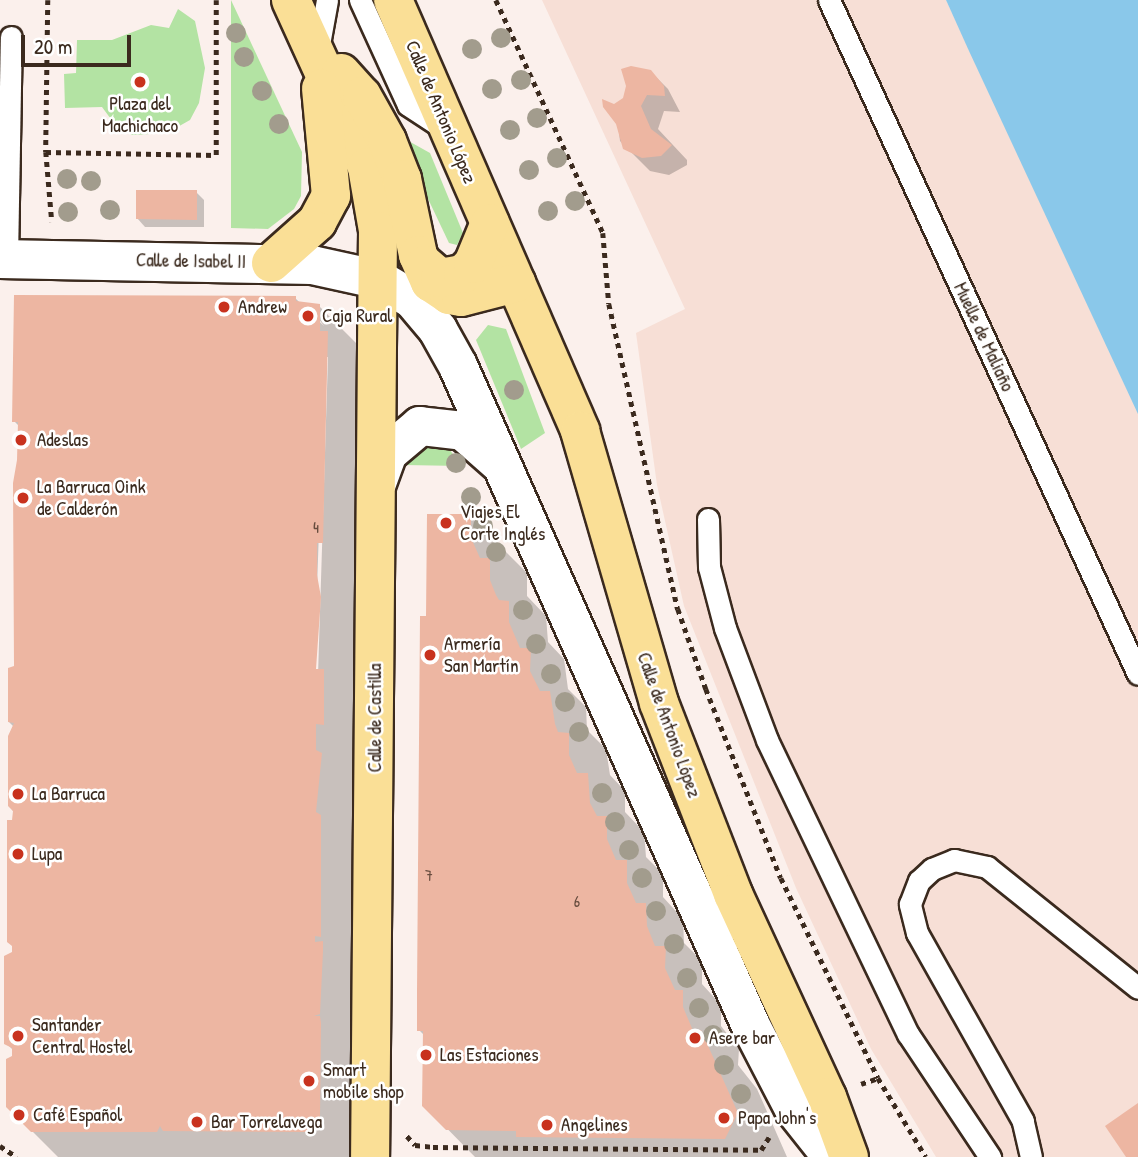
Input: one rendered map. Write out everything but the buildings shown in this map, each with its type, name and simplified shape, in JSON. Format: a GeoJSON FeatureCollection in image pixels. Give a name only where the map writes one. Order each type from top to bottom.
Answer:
{"type":"FeatureCollection","features":[{"type":"Feature","properties":{"kind":"main road"},"geometry":{"type":"LineString","coordinates":[[291,0],[372,184],[380,280],[413,300],[438,330],[505,468],[588,665],[751,1026],[794,1109],[832,1157]]}},
{"type":"Feature","properties":{"kind":"main road","name":"Calle de Antonio López"},"geometry":{"type":"LineString","coordinates":[[393,0],[447,131],[580,431],[659,703],[733,894],[827,1097],[849,1157]]}},
{"type":"Feature","properties":{"kind":"main road"},"geometry":{"type":"LineString","coordinates":[[317,55],[347,80],[375,116],[402,178],[418,255],[430,282],[449,295],[473,295],[516,283]]}},
{"type":"Feature","properties":{"kind":"main road"},"geometry":{"type":"LineString","coordinates":[[271,263],[317,222],[331,196],[317,55]]}},
{"type":"Feature","properties":{"kind":"main road"},"geometry":{"type":"LineString","coordinates":[[418,255],[440,278],[463,274],[473,264],[490,223]]}},
{"type":"Feature","properties":{"kind":"main road","name":"Calle de Isabel II"},"geometry":{"type":"LineString","coordinates":[[4,259],[312,265],[380,280]]}},
{"type":"Feature","properties":{"kind":"main road","name":"Calle de Castilla"},"geometry":{"type":"LineString","coordinates":[[370,1157],[380,280]]}},
{"type":"Feature","properties":{"kind":"main road"},"geometry":{"type":"LineString","coordinates":[[377,483],[388,453],[408,433],[435,425],[463,431],[505,468]]}},
{"type":"Feature","properties":{"kind":"lane"},"geometry":{"type":"LineString","coordinates":[[317,55],[327,0]]}},
{"type":"Feature","properties":{"kind":"lane"},"geometry":{"type":"LineString","coordinates":[[360,0],[408,105],[447,131]]}},
{"type":"Feature","properties":{"kind":"lane","name":"Muelle de Maliaño"},"geometry":{"type":"LineString","coordinates":[[829,0],[1138,674]]}},
{"type":"Feature","properties":{"kind":"lane"},"geometry":{"type":"LineString","coordinates":[[4,259],[12,37]]}},
{"type":"Feature","properties":{"kind":"lane"},"geometry":{"type":"LineString","coordinates":[[708,519],[709,568],[725,628],[767,740],[908,1034],[990,1157]]}},
{"type":"Feature","properties":{"kind":"lane"},"geometry":{"type":"LineString","coordinates":[[1031,1157],[1023,1121],[917,933],[910,904],[919,881],[932,869],[954,860],[987,867],[1138,988]]}},
{"type":"Feature","properties":{"kind":"path"},"geometry":{"type":"LineString","coordinates":[[48,0],[46,152],[53,228]]}},
{"type":"Feature","properties":{"kind":"path"},"geometry":{"type":"LineString","coordinates":[[46,152],[216,156],[216,0]]}},
{"type":"Feature","properties":{"kind":"path"},"geometry":{"type":"LineString","coordinates":[[402,1131],[415,1145],[433,1147],[761,1150],[770,1135],[768,1128]]}},
{"type":"Feature","properties":{"kind":"path"},"geometry":{"type":"LineString","coordinates":[[0,1146],[18,1157]]}},
{"type":"Feature","properties":{"kind":"shaded area"},"geometry":{"type":"Polygon","coordinates":[[[542,0],[946,0],[1138,413],[1138,1157],[936,1157],[871,1049],[796,888],[684,606],[657,485],[636,333],[685,309],[542,0]]]}},
{"type":"Feature","properties":{"kind":"green space"},"geometry":{"type":"Polygon","coordinates":[[[231,0],[302,152],[301,196],[294,209],[268,229],[231,228],[231,0]]]}},
{"type":"Feature","properties":{"kind":"green space"},"geometry":{"type":"Polygon","coordinates":[[[178,9],[195,21],[205,68],[199,103],[190,120],[167,133],[133,135],[119,130],[102,107],[65,108],[64,74],[76,73],[77,40],[112,40],[151,25],[169,28],[178,9]]]}},
{"type":"Feature","properties":{"kind":"green space"},"geometry":{"type":"Polygon","coordinates":[[[405,139],[430,153],[463,233],[457,245],[449,243],[402,144],[405,139]]]}},
{"type":"Feature","properties":{"kind":"green space"},"geometry":{"type":"Polygon","coordinates":[[[488,325],[506,329],[545,433],[521,449],[476,340],[488,325]]]}},
{"type":"Feature","properties":{"kind":"green space"},"geometry":{"type":"Polygon","coordinates":[[[427,445],[450,450],[461,466],[404,465],[427,445]]]}},
{"type":"Feature","properties":{"kind":"water"},"geometry":{"type":"Polygon","coordinates":[[[946,0],[1138,0],[1138,414],[969,51],[946,0]]]}},
{"type":"Feature","properties":{"kind":"place","name":"Plaza del Machichaco"},"geometry":{"type":"Point","coordinates":[140,82]}},
{"type":"Feature","properties":{"kind":"place","name":"Andrew"},"geometry":{"type":"Point","coordinates":[224,307]}},
{"type":"Feature","properties":{"kind":"place","name":"Caja Rural"},"geometry":{"type":"Point","coordinates":[308,316]}},
{"type":"Feature","properties":{"kind":"place","name":"Adeslas"},"geometry":{"type":"Point","coordinates":[21,440]}},
{"type":"Feature","properties":{"kind":"place","name":"La Barruca Oink de Calderón"},"geometry":{"type":"Point","coordinates":[23,498]}},
{"type":"Feature","properties":{"kind":"place","name":"Viajes El Corte Inglés"},"geometry":{"type":"Point","coordinates":[446,523]}},
{"type":"Feature","properties":{"kind":"place","name":"Armería San Martín"},"geometry":{"type":"Point","coordinates":[430,655]}},
{"type":"Feature","properties":{"kind":"place","name":"La Barruca"},"geometry":{"type":"Point","coordinates":[18,794]}},
{"type":"Feature","properties":{"kind":"place","name":"Lupa"},"geometry":{"type":"Point","coordinates":[18,854]}},
{"type":"Feature","properties":{"kind":"place","name":"Santander Central Hostel"},"geometry":{"type":"Point","coordinates":[18,1036]}},
{"type":"Feature","properties":{"kind":"place","name":"Asere bar"},"geometry":{"type":"Point","coordinates":[695,1038]}},
{"type":"Feature","properties":{"kind":"place","name":"Las Estaciones"},"geometry":{"type":"Point","coordinates":[426,1055]}},
{"type":"Feature","properties":{"kind":"place","name":"Smart mobile shop"},"geometry":{"type":"Point","coordinates":[309,1081]}},
{"type":"Feature","properties":{"kind":"place","name":"Café Español"},"geometry":{"type":"Point","coordinates":[19,1115]}},
{"type":"Feature","properties":{"kind":"place","name":"Papa John's"},"geometry":{"type":"Point","coordinates":[724,1118]}},
{"type":"Feature","properties":{"kind":"place","name":"Bar Torrelavega"},"geometry":{"type":"Point","coordinates":[197,1122]}},
{"type":"Feature","properties":{"kind":"place","name":"Angelines"},"geometry":{"type":"Point","coordinates":[547,1125]}}]}
